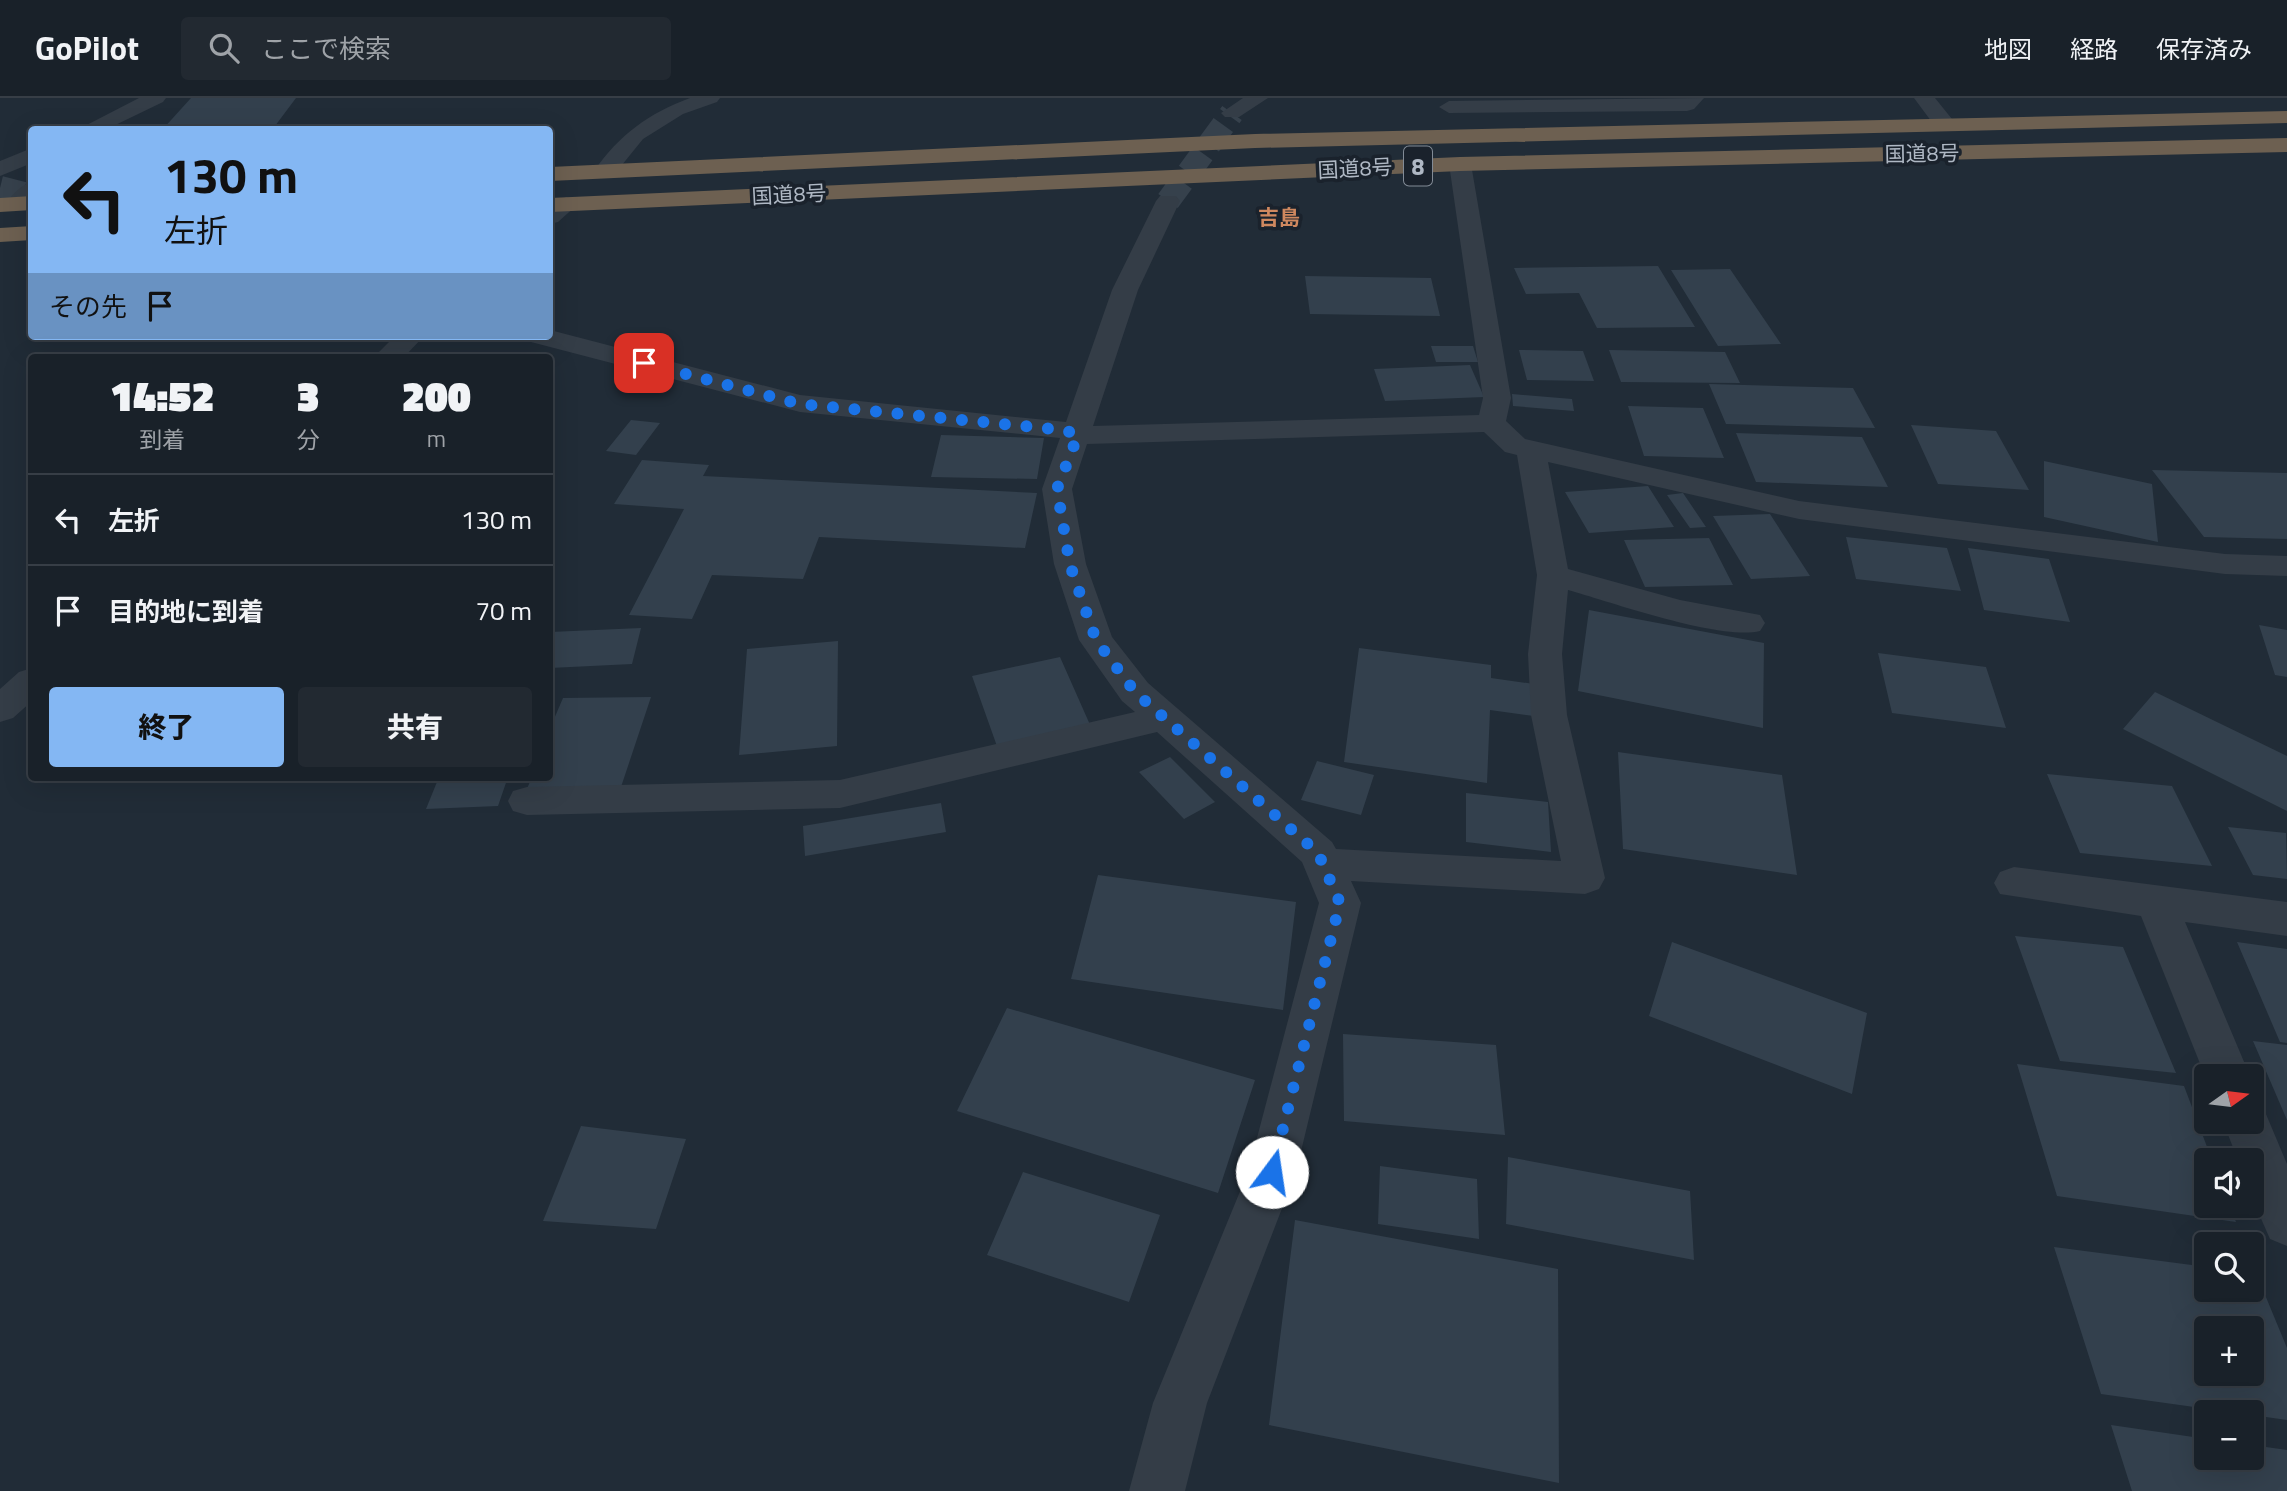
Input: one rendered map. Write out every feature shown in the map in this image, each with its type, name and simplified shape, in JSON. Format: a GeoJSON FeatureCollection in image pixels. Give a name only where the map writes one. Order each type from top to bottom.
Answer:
{"type":"FeatureCollection","features":[{"type":"Feature","properties":{"kind":"highway","name":"国道8号"},"geometry":{"type":"LineString","coordinates":[[553,174],[1255,141],[2287,117]]}},
{"type":"Feature","properties":{"kind":"highway","name":"国道8号"},"geometry":{"type":"LineString","coordinates":[[555,209],[1460,164],[2287,145]]}},
{"type":"Feature","properties":{"kind":"highway"},"geometry":{"type":"LineString","coordinates":[[0,235],[28,233]]}},
{"type":"Feature","properties":{"kind":"street"},"geometry":{"type":"LineString","coordinates":[[95,126],[156,98]]}},
{"type":"Feature","properties":{"kind":"street"},"geometry":{"type":"LineString","coordinates":[[605,171],[635,134],[676,110],[710,98]]}},
{"type":"Feature","properties":{"kind":"street"},"geometry":{"type":"LineString","coordinates":[[1232,113],[1258,98]]}},
{"type":"Feature","properties":{"kind":"street"},"geometry":{"type":"LineString","coordinates":[[1455,136],[1448,103],[1687,105],[1694,98]]}},
{"type":"Feature","properties":{"kind":"street"},"geometry":{"type":"LineString","coordinates":[[1918,99],[1945,124]]}},
{"type":"Feature","properties":{"kind":"street"},"geometry":{"type":"LineString","coordinates":[[127,126],[131,124],[131,109]]}},
{"type":"Feature","properties":{"kind":"street"},"geometry":{"type":"LineString","coordinates":[[0,169],[28,157]]}},
{"type":"Feature","properties":{"kind":"street"},"geometry":{"type":"LineString","coordinates":[[1460,164],[1497,398],[1491,423]]}},
{"type":"Feature","properties":{"kind":"street"},"geometry":{"type":"LineString","coordinates":[[1157,1491],[1180,1403],[1272,1172],[1340,903],[1318,853],[1135,692],[1096,640],[1070,565],[1057,489],[1078,435],[1125,290],[1168,201]]}},
{"type":"Feature","properties":{"kind":"street"},"geometry":{"type":"LineString","coordinates":[[553,339],[800,404],[1064,430],[1078,435],[1491,423],[1515,446],[1799,510],[2225,564],[2287,566]]}},
{"type":"Feature","properties":{"kind":"street"},"geometry":{"type":"LineString","coordinates":[[391,354],[407,340]]}},
{"type":"Feature","properties":{"kind":"street"},"geometry":{"type":"LineString","coordinates":[[1323,864],[1585,878],[1549,715],[1545,654],[1553,575],[1531,450]]}},
{"type":"Feature","properties":{"kind":"street"},"geometry":{"type":"LineString","coordinates":[[1553,575],[1678,611],[1748,623]]}},
{"type":"Feature","properties":{"kind":"street"},"geometry":{"type":"LineString","coordinates":[[0,709],[28,684]]}},
{"type":"Feature","properties":{"kind":"street"},"geometry":{"type":"LineString","coordinates":[[527,801],[841,794],[1164,718]]}},
{"type":"Feature","properties":{"kind":"street"},"geometry":{"type":"LineString","coordinates":[[2014,883],[2287,919]]}},
{"type":"Feature","properties":{"kind":"street"},"geometry":{"type":"LineString","coordinates":[[2157,902],[2222,1064]]}},
{"type":"Feature","properties":{"kind":"street"},"geometry":{"type":"LineString","coordinates":[[2251,1134],[2287,1223]]}},
{"type":"Feature","properties":{"kind":"building"},"geometry":{"type":"Polygon","coordinates":[[[191,98],[296,98],[275,126],[166,126],[191,98]]]}},
{"type":"Feature","properties":{"kind":"building"},"geometry":{"type":"Polygon","coordinates":[[[1658,266],[1695,327],[1597,328],[1579,293],[1526,294],[1514,268],[1658,266]]]}},
{"type":"Feature","properties":{"kind":"building"},"geometry":{"type":"Polygon","coordinates":[[[1730,269],[1781,344],[1718,346],[1671,270],[1730,269]]]}},
{"type":"Feature","properties":{"kind":"building"},"geometry":{"type":"Polygon","coordinates":[[[1305,276],[1431,278],[1440,316],[1310,314],[1305,276]]]}},
{"type":"Feature","properties":{"kind":"building"},"geometry":{"type":"Polygon","coordinates":[[[1431,346],[1473,346],[1478,362],[1436,362],[1431,346]]]}},
{"type":"Feature","properties":{"kind":"building"},"geometry":{"type":"Polygon","coordinates":[[[1519,350],[1583,351],[1594,381],[1527,380],[1519,350]]]}},
{"type":"Feature","properties":{"kind":"building"},"geometry":{"type":"Polygon","coordinates":[[[1609,350],[1725,352],[1740,383],[1621,382],[1609,350]]]}},
{"type":"Feature","properties":{"kind":"building"},"geometry":{"type":"Polygon","coordinates":[[[1470,365],[1484,397],[1385,401],[1374,369],[1470,365]]]}},
{"type":"Feature","properties":{"kind":"building"},"geometry":{"type":"Polygon","coordinates":[[[1709,384],[1853,388],[1875,428],[1726,424],[1709,384]]]}},
{"type":"Feature","properties":{"kind":"building"},"geometry":{"type":"Polygon","coordinates":[[[1512,394],[1572,399],[1574,411],[1513,406],[1512,394]]]}},
{"type":"Feature","properties":{"kind":"building"},"geometry":{"type":"Polygon","coordinates":[[[1628,406],[1703,408],[1724,458],[1644,456],[1628,406]]]}},
{"type":"Feature","properties":{"kind":"building"},"geometry":{"type":"Polygon","coordinates":[[[631,420],[660,423],[636,455],[606,451],[631,420]]]}},
{"type":"Feature","properties":{"kind":"building"},"geometry":{"type":"Polygon","coordinates":[[[1911,425],[1996,431],[2029,490],[1938,484],[1911,425]]]}},
{"type":"Feature","properties":{"kind":"building"},"geometry":{"type":"Polygon","coordinates":[[[1736,433],[1862,437],[1888,487],[1756,482],[1736,433]]]}},
{"type":"Feature","properties":{"kind":"building"},"geometry":{"type":"Polygon","coordinates":[[[941,435],[1044,438],[1037,479],[931,477],[941,435]]]}},
{"type":"Feature","properties":{"kind":"building"},"geometry":{"type":"Polygon","coordinates":[[[642,460],[709,465],[703,476],[1037,493],[1025,548],[819,537],[803,579],[712,575],[692,619],[629,615],[684,509],[614,504],[642,460]]]}},
{"type":"Feature","properties":{"kind":"building"},"geometry":{"type":"Polygon","coordinates":[[[2044,461],[2152,484],[2158,542],[2044,517],[2044,461]]]}},
{"type":"Feature","properties":{"kind":"building"},"geometry":{"type":"Polygon","coordinates":[[[2152,470],[2287,473],[2287,539],[2204,537],[2152,470]]]}},
{"type":"Feature","properties":{"kind":"building"},"geometry":{"type":"Polygon","coordinates":[[[1648,486],[1674,527],[1589,533],[1565,492],[1648,486]]]}},
{"type":"Feature","properties":{"kind":"building"},"geometry":{"type":"Polygon","coordinates":[[[1683,493],[1706,527],[1690,528],[1667,495],[1683,493]]]}},
{"type":"Feature","properties":{"kind":"building"},"geometry":{"type":"Polygon","coordinates":[[[1770,514],[1810,576],[1751,579],[1713,516],[1770,514]]]}},
{"type":"Feature","properties":{"kind":"building"},"geometry":{"type":"Polygon","coordinates":[[[1846,537],[1947,548],[1961,591],[1856,579],[1846,537]]]}},
{"type":"Feature","properties":{"kind":"building"},"geometry":{"type":"Polygon","coordinates":[[[1709,538],[1733,585],[1645,587],[1624,540],[1709,538]]]}},
{"type":"Feature","properties":{"kind":"building"},"geometry":{"type":"Polygon","coordinates":[[[1968,548],[2049,559],[2070,622],[1984,610],[1968,548]]]}},
{"type":"Feature","properties":{"kind":"building"},"geometry":{"type":"Polygon","coordinates":[[[1589,610],[1764,643],[1763,728],[1578,691],[1589,610]]]}},
{"type":"Feature","properties":{"kind":"building"},"geometry":{"type":"Polygon","coordinates":[[[2259,625],[2287,630],[2287,677],[2275,675],[2259,625]]]}},
{"type":"Feature","properties":{"kind":"building"},"geometry":{"type":"Polygon","coordinates":[[[641,628],[632,664],[553,668],[553,632],[641,628]]]}},
{"type":"Feature","properties":{"kind":"building"},"geometry":{"type":"Polygon","coordinates":[[[838,641],[837,746],[739,755],[747,649],[838,641]]]}},
{"type":"Feature","properties":{"kind":"building"},"geometry":{"type":"Polygon","coordinates":[[[1359,648],[1491,665],[1491,678],[1534,684],[1534,716],[1490,710],[1487,783],[1344,762],[1359,648]]]}},
{"type":"Feature","properties":{"kind":"building"},"geometry":{"type":"Polygon","coordinates":[[[1878,653],[1986,667],[2006,728],[1892,713],[1878,653]]]}},
{"type":"Feature","properties":{"kind":"building"},"geometry":{"type":"Polygon","coordinates":[[[1060,657],[1091,727],[998,749],[972,676],[1060,657]]]}},
{"type":"Feature","properties":{"kind":"building"},"geometry":{"type":"Polygon","coordinates":[[[2155,692],[2287,756],[2287,811],[2123,729],[2155,692]]]}},
{"type":"Feature","properties":{"kind":"building"},"geometry":{"type":"Polygon","coordinates":[[[651,697],[620,790],[526,791],[530,781],[553,781],[553,719],[563,698],[651,697]]]}},
{"type":"Feature","properties":{"kind":"building"},"geometry":{"type":"Polygon","coordinates":[[[1618,752],[1782,775],[1797,875],[1623,849],[1618,752]]]}},
{"type":"Feature","properties":{"kind":"building"},"geometry":{"type":"Polygon","coordinates":[[[1170,757],[1215,802],[1184,819],[1139,772],[1170,757]]]}},
{"type":"Feature","properties":{"kind":"building"},"geometry":{"type":"Polygon","coordinates":[[[1317,761],[1374,775],[1361,815],[1301,800],[1317,761]]]}},
{"type":"Feature","properties":{"kind":"building"},"geometry":{"type":"Polygon","coordinates":[[[2047,774],[2172,786],[2212,866],[2080,853],[2047,774]]]}},
{"type":"Feature","properties":{"kind":"building"},"geometry":{"type":"Polygon","coordinates":[[[437,781],[507,781],[498,806],[426,809],[437,781]]]}},
{"type":"Feature","properties":{"kind":"building"},"geometry":{"type":"Polygon","coordinates":[[[1466,793],[1548,802],[1551,852],[1466,842],[1466,793]]]}},
{"type":"Feature","properties":{"kind":"building"},"geometry":{"type":"Polygon","coordinates":[[[941,803],[946,832],[805,856],[803,826],[941,803]]]}},
{"type":"Feature","properties":{"kind":"building"},"geometry":{"type":"Polygon","coordinates":[[[2228,827],[2286,833],[2287,879],[2253,875],[2228,827]]]}},
{"type":"Feature","properties":{"kind":"building"},"geometry":{"type":"Polygon","coordinates":[[[1098,875],[1296,902],[1283,1010],[1071,979],[1098,875]]]}},
{"type":"Feature","properties":{"kind":"building"},"geometry":{"type":"Polygon","coordinates":[[[2015,936],[2123,947],[2176,1073],[2060,1061],[2015,936]]]}},
{"type":"Feature","properties":{"kind":"building"},"geometry":{"type":"Polygon","coordinates":[[[1672,942],[1867,1013],[1852,1094],[1649,1016],[1672,942]]]}},
{"type":"Feature","properties":{"kind":"building"},"geometry":{"type":"Polygon","coordinates":[[[2237,942],[2287,949],[2287,1043],[2280,1042],[2237,942]]]}},
{"type":"Feature","properties":{"kind":"building"},"geometry":{"type":"Polygon","coordinates":[[[1007,1008],[1255,1080],[1218,1193],[957,1111],[1007,1008]]]}},
{"type":"Feature","properties":{"kind":"building"},"geometry":{"type":"Polygon","coordinates":[[[1343,1034],[1496,1045],[1505,1135],[1344,1121],[1343,1034]]]}},
{"type":"Feature","properties":{"kind":"building"},"geometry":{"type":"Polygon","coordinates":[[[2253,1041],[2287,1045],[2287,1120],[2264,1064],[2253,1041]]]}},
{"type":"Feature","properties":{"kind":"building"},"geometry":{"type":"Polygon","coordinates":[[[2017,1064],[2184,1086],[2194,1112],[2194,1134],[2202,1134],[2207,1148],[2194,1148],[2194,1216],[2057,1196],[2017,1064]]]}},
{"type":"Feature","properties":{"kind":"building"},"geometry":{"type":"Polygon","coordinates":[[[581,1126],[686,1139],[656,1229],[543,1221],[581,1126]]]}},
{"type":"Feature","properties":{"kind":"building"},"geometry":{"type":"Polygon","coordinates":[[[1508,1157],[1690,1191],[1694,1260],[1506,1224],[1508,1157]]]}},
{"type":"Feature","properties":{"kind":"building"},"geometry":{"type":"Polygon","coordinates":[[[1380,1166],[1477,1179],[1479,1239],[1378,1224],[1380,1166]]]}},
{"type":"Feature","properties":{"kind":"building"},"geometry":{"type":"Polygon","coordinates":[[[1023,1172],[1160,1215],[1129,1302],[987,1255],[1023,1172]]]}},
{"type":"Feature","properties":{"kind":"building"},"geometry":{"type":"Polygon","coordinates":[[[2208,1218],[2234,1218],[2236,1222],[2208,1218]]]}},
{"type":"Feature","properties":{"kind":"building"},"geometry":{"type":"Polygon","coordinates":[[[1295,1220],[1558,1269],[1559,1483],[1269,1425],[1295,1220]]]}},
{"type":"Feature","properties":{"kind":"building"},"geometry":{"type":"Polygon","coordinates":[[[2054,1247],[2194,1265],[2194,1302],[2264,1302],[2264,1292],[2287,1348],[2287,1420],[2264,1417],[2264,1400],[2194,1400],[2194,1407],[2101,1394],[2054,1247]]]}},
{"type":"Feature","properties":{"kind":"building"},"geometry":{"type":"Polygon","coordinates":[[[2111,1425],[2194,1437],[2194,1470],[2264,1470],[2264,1447],[2287,1450],[2287,1491],[2132,1491],[2111,1425]]]}},
{"type":"Feature","properties":{"kind":"tunnel"},"geometry":{"type":"LineString","coordinates":[[1168,201],[1232,113]]}},
{"type":"Feature","properties":{"kind":"tunnel"},"geometry":{"type":"LineString","coordinates":[[0,188],[28,195]]}},
{"type":"Feature","properties":{"kind":"district","name":"吉島"},"geometry":{"type":"Point","coordinates":[1279,217]}},
{"type":"Feature","properties":{"kind":"route"},"geometry":{"type":"LineString","coordinates":[[644,363],[800,404],[869,408],[1064,430],[1078,435],[1057,489],[1070,565],[1096,640],[1135,692],[1318,853],[1340,903],[1272,1172]]}}]}
